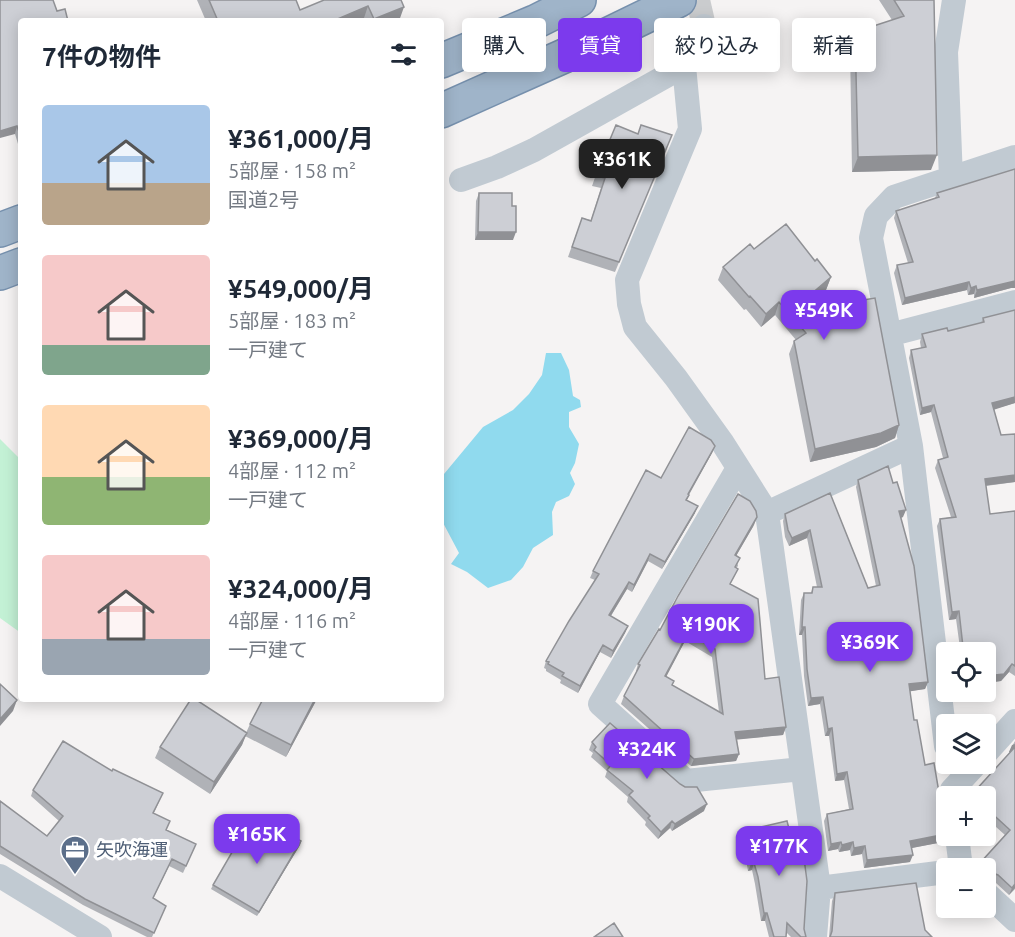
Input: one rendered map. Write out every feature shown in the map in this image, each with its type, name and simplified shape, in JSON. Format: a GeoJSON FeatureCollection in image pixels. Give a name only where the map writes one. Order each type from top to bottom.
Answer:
{"type":"FeatureCollection","features":[{"type":"Feature","properties":{"kind":"highway"},"geometry":{"type":"LineString","coordinates":[[444,60],[535,22],[579,0]]}},
{"type":"Feature","properties":{"kind":"highway"},"geometry":{"type":"LineString","coordinates":[[444,110],[564,57],[679,0]]}},
{"type":"Feature","properties":{"kind":"highway"},"geometry":{"type":"LineString","coordinates":[[0,230],[18,223]]}},
{"type":"Feature","properties":{"kind":"highway"},"geometry":{"type":"LineString","coordinates":[[0,273],[18,266]]}},
{"type":"Feature","properties":{"kind":"street"},"geometry":{"type":"LineString","coordinates":[[951,179],[946,52],[954,0]]}},
{"type":"Feature","properties":{"kind":"street"},"geometry":{"type":"LineString","coordinates":[[461,180],[534,150],[673,72]]}},
{"type":"Feature","properties":{"kind":"street"},"geometry":{"type":"LineString","coordinates":[[685,72],[690,129],[627,280],[629,304],[635,327],[676,378],[722,442],[766,513],[819,888],[815,937]]}},
{"type":"Feature","properties":{"kind":"street"},"geometry":{"type":"LineString","coordinates":[[942,714],[911,446],[871,238],[876,216],[894,197],[1015,157]]}},
{"type":"Feature","properties":{"kind":"street"},"geometry":{"type":"LineString","coordinates":[[889,335],[1015,302]]}},
{"type":"Feature","properties":{"kind":"street"},"geometry":{"type":"LineString","coordinates":[[766,513],[911,446]]}},
{"type":"Feature","properties":{"kind":"street"},"geometry":{"type":"LineString","coordinates":[[738,468],[600,704],[686,781],[802,769]]}},
{"type":"Feature","properties":{"kind":"street"},"geometry":{"type":"LineString","coordinates":[[996,742],[1015,721]]}},
{"type":"Feature","properties":{"kind":"street"},"geometry":{"type":"LineString","coordinates":[[958,786],[968,774]]}},
{"type":"Feature","properties":{"kind":"street"},"geometry":{"type":"LineString","coordinates":[[819,888],[936,873]]}},
{"type":"Feature","properties":{"kind":"street"},"geometry":{"type":"LineString","coordinates":[[0,876],[100,937]]}},
{"type":"Feature","properties":{"kind":"street"},"geometry":{"type":"LineString","coordinates":[[996,902],[1015,920]]}},
{"type":"Feature","properties":{"kind":"green space"},"geometry":{"type":"Polygon","coordinates":[[[0,439],[18,457],[18,631],[0,618],[0,439]]]}},
{"type":"Feature","properties":{"kind":"water"},"geometry":{"type":"Polygon","coordinates":[[[546,353],[561,353],[569,370],[573,396],[580,400],[581,407],[569,412],[569,427],[579,444],[575,463],[570,473],[575,484],[569,496],[556,502],[552,512],[553,535],[533,548],[523,567],[511,580],[488,588],[467,572],[451,564],[459,553],[444,525],[444,474],[483,427],[513,410],[529,394],[542,375],[546,353]]]}},
{"type":"Feature","properties":{"kind":"building"},"geometry":{"type":"Polygon","coordinates":[[[0,0],[53,0],[57,11],[65,9],[67,18],[18,18],[18,129],[17,126],[0,131],[0,0]]]}},
{"type":"Feature","properties":{"kind":"building"},"geometry":{"type":"Polygon","coordinates":[[[209,0],[296,0],[300,10],[324,0],[401,0],[404,7],[376,18],[374,18],[368,6],[340,18],[217,18],[209,0]]]}},
{"type":"Feature","properties":{"kind":"building"},"geometry":{"type":"Polygon","coordinates":[[[894,0],[934,0],[937,155],[858,157],[856,72],[876,72],[876,25],[904,16],[894,0]]]}},
{"type":"Feature","properties":{"kind":"building"},"geometry":{"type":"Polygon","coordinates":[[[616,125],[638,134],[641,125],[672,135],[619,262],[572,247],[582,218],[591,221],[605,178],[596,176],[616,125]]]}},
{"type":"Feature","properties":{"kind":"building"},"geometry":{"type":"Polygon","coordinates":[[[1015,169],[1015,281],[977,290],[976,286],[971,288],[969,282],[905,298],[897,265],[913,262],[896,211],[939,197],[937,193],[1015,169]]]}},
{"type":"Feature","properties":{"kind":"building"},"geometry":{"type":"Polygon","coordinates":[[[479,193],[512,193],[512,206],[516,206],[516,232],[478,232],[479,193]]]}},
{"type":"Feature","properties":{"kind":"building"},"geometry":{"type":"Polygon","coordinates":[[[786,224],[815,261],[817,259],[831,277],[790,312],[875,298],[899,425],[881,433],[815,449],[794,341],[806,333],[779,302],[766,314],[723,267],[750,244],[754,249],[786,224]]]}},
{"type":"Feature","properties":{"kind":"building"},"geometry":{"type":"Polygon","coordinates":[[[1015,310],[1015,397],[992,403],[1001,435],[1015,434],[1015,475],[985,479],[990,514],[1015,511],[1015,666],[1012,664],[1004,674],[996,675],[996,642],[962,642],[959,611],[952,612],[940,519],[956,517],[938,460],[948,457],[934,405],[922,408],[911,350],[926,347],[922,334],[947,328],[948,331],[984,322],[983,318],[1015,310]]]}},
{"type":"Feature","properties":{"kind":"building"},"geometry":{"type":"Polygon","coordinates":[[[689,427],[711,440],[715,446],[686,500],[698,506],[665,562],[650,554],[634,585],[629,582],[609,615],[628,626],[613,651],[603,645],[580,686],[562,676],[564,673],[546,661],[599,574],[593,571],[646,470],[661,478],[689,427]]]}},
{"type":"Feature","properties":{"kind":"building"},"geometry":{"type":"Polygon","coordinates":[[[888,466],[893,483],[897,482],[906,510],[899,511],[914,566],[928,682],[909,684],[914,720],[917,720],[925,765],[934,763],[938,786],[936,786],[936,836],[910,841],[913,855],[867,860],[865,846],[854,848],[853,842],[842,845],[841,842],[831,844],[827,814],[853,809],[847,772],[837,774],[832,728],[828,729],[823,697],[811,698],[805,627],[802,627],[804,593],[812,593],[813,587],[822,587],[810,530],[792,538],[785,514],[830,493],[868,588],[880,585],[858,480],[888,466]]]}},
{"type":"Feature","properties":{"kind":"building"},"geometry":{"type":"Polygon","coordinates":[[[738,494],[750,501],[757,517],[735,555],[740,558],[735,567],[738,569],[730,584],[758,599],[765,679],[779,677],[786,727],[735,732],[739,754],[694,759],[624,696],[640,665],[638,664],[738,494]],[[688,633],[665,676],[674,681],[672,685],[723,714],[715,649],[688,633]]]}},
{"type":"Feature","properties":{"kind":"building"},"geometry":{"type":"Polygon","coordinates":[[[0,684],[17,700],[0,719],[0,684]]]}},
{"type":"Feature","properties":{"kind":"building"},"geometry":{"type":"Polygon","coordinates":[[[189,702],[200,702],[247,733],[214,782],[160,747],[189,702]]]}},
{"type":"Feature","properties":{"kind":"building"},"geometry":{"type":"Polygon","coordinates":[[[261,702],[313,702],[291,745],[250,724],[261,702]]]}},
{"type":"Feature","properties":{"kind":"building"},"geometry":{"type":"Polygon","coordinates":[[[610,723],[680,784],[685,787],[697,787],[707,804],[675,824],[672,821],[661,832],[648,818],[650,816],[629,795],[633,791],[607,770],[611,765],[594,750],[596,747],[592,742],[610,723]]]}},
{"type":"Feature","properties":{"kind":"building"},"geometry":{"type":"Polygon","coordinates":[[[63,741],[112,771],[113,769],[163,793],[153,813],[170,821],[166,830],[196,844],[186,866],[172,859],[153,898],[166,906],[154,933],[85,899],[0,846],[0,801],[47,836],[63,816],[33,790],[63,741]]]}},
{"type":"Feature","properties":{"kind":"building"},"geometry":{"type":"Polygon","coordinates":[[[1015,747],[1015,884],[1012,888],[996,874],[996,858],[985,858],[1010,830],[996,817],[996,786],[979,786],[990,774],[996,774],[996,768],[1015,747]]]}},
{"type":"Feature","properties":{"kind":"building"},"geometry":{"type":"Polygon","coordinates":[[[264,819],[301,841],[259,912],[213,885],[242,835],[252,840],[264,819]]]}},
{"type":"Feature","properties":{"kind":"building"},"geometry":{"type":"Polygon","coordinates":[[[787,821],[795,852],[803,851],[807,881],[804,929],[806,937],[801,937],[787,923],[786,937],[774,937],[767,913],[764,913],[758,877],[754,863],[751,864],[744,831],[787,821]]]}},
{"type":"Feature","properties":{"kind":"building"},"geometry":{"type":"Polygon","coordinates":[[[916,883],[925,930],[932,937],[830,937],[835,893],[916,883]]]}},
{"type":"Feature","properties":{"kind":"building"},"geometry":{"type":"Polygon","coordinates":[[[614,923],[623,937],[594,937],[614,923]]]}},
{"type":"Feature","properties":{"kind":"tunnel"},"geometry":{"type":"LineString","coordinates":[[698,0],[702,18]]}},
{"type":"Feature","properties":{"kind":"place","name":"矢吹海運"},"geometry":{"type":"Point","coordinates":[75,876]}}]}
